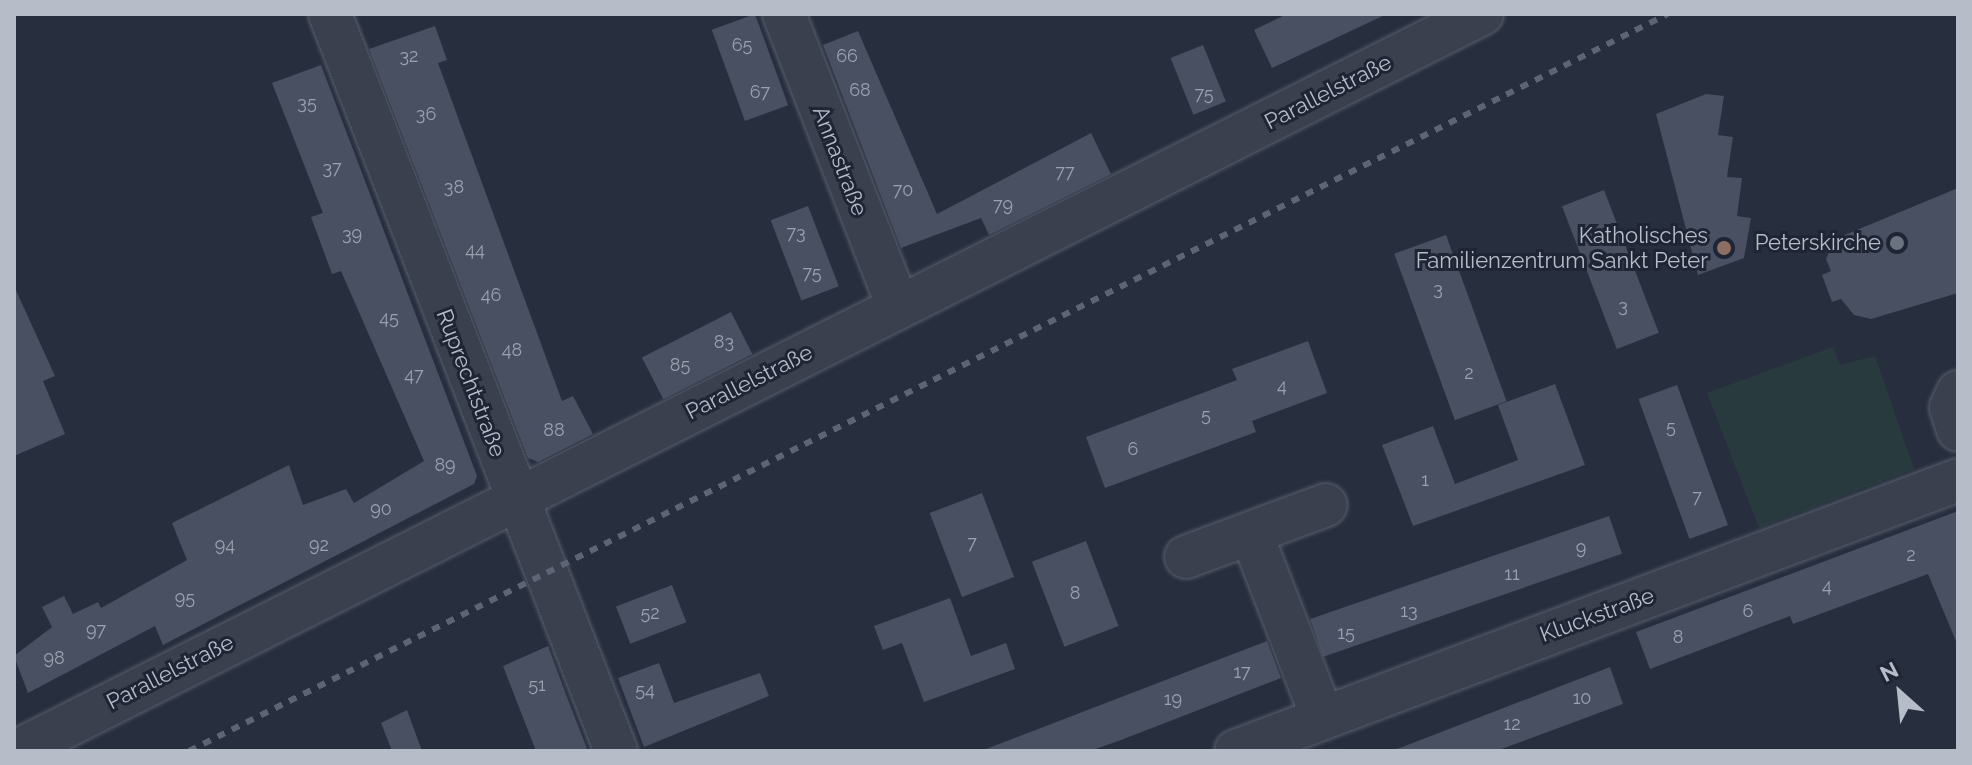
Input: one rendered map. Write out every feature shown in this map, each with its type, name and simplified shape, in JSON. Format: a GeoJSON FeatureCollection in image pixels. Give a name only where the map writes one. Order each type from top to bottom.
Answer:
{"type":"FeatureCollection","features":[{"type":"Feature","properties":{"kind":"street","name":"Ruprechtstraße"},"geometry":{"type":"LineString","coordinates":[[330,14],[515,498],[616,751]]}},
{"type":"Feature","properties":{"kind":"street","name":"Annastraße"},"geometry":{"type":"LineString","coordinates":[[784,14],[898,307]]}},
{"type":"Feature","properties":{"kind":"street","name":"Parallelstraße"},"geometry":{"type":"LineString","coordinates":[[17,751],[1482,14]]}},
{"type":"Feature","properties":{"kind":"street"},"geometry":{"type":"LineString","coordinates":[[1958,392],[1951,408],[1958,430]]}},
{"type":"Feature","properties":{"kind":"street","name":"Kluckstraße"},"geometry":{"type":"LineString","coordinates":[[1236,751],[1958,480]]}},
{"type":"Feature","properties":{"kind":"street"},"geometry":{"type":"LineString","coordinates":[[1186,557],[1326,505]]}},
{"type":"Feature","properties":{"kind":"street"},"geometry":{"type":"LineString","coordinates":[[1251,533],[1323,719]]}},
{"type":"Feature","properties":{"kind":"shaded area"},"geometry":{"type":"Polygon","coordinates":[[[1833,347],[1840,365],[1875,356],[1914,469],[1759,528],[1707,393],[1833,347]]]}},
{"type":"Feature","properties":{"kind":"building"},"geometry":{"type":"Polygon","coordinates":[[[755,14],[788,105],[745,121],[712,30],[755,14]]]}},
{"type":"Feature","properties":{"kind":"building"},"geometry":{"type":"Polygon","coordinates":[[[1287,14],[1387,14],[1272,68],[1254,30],[1287,14]]]}},
{"type":"Feature","properties":{"kind":"building"},"geometry":{"type":"Polygon","coordinates":[[[435,26],[447,60],[438,63],[562,401],[573,396],[593,434],[538,462],[528,458],[369,49],[435,26]]]}},
{"type":"Feature","properties":{"kind":"building"},"geometry":{"type":"Polygon","coordinates":[[[858,31],[937,214],[1091,133],[1111,174],[989,235],[981,218],[901,248],[823,45],[858,31]]]}},
{"type":"Feature","properties":{"kind":"building"},"geometry":{"type":"Polygon","coordinates":[[[1203,45],[1226,102],[1193,115],[1171,58],[1203,45]]]}},
{"type":"Feature","properties":{"kind":"building"},"geometry":{"type":"Polygon","coordinates":[[[321,65],[477,476],[474,484],[163,645],[155,626],[28,693],[14,656],[52,627],[42,607],[64,596],[73,614],[98,602],[101,608],[187,560],[172,523],[289,465],[303,505],[346,489],[354,503],[424,461],[341,271],[332,274],[311,217],[323,213],[272,83],[321,65]]]}},
{"type":"Feature","properties":{"kind":"building"},"geometry":{"type":"Polygon","coordinates":[[[1706,94],[1724,96],[1718,135],[1733,137],[1727,177],[1742,178],[1737,216],[1751,218],[1744,258],[1698,275],[1656,114],[1706,94]]]}},
{"type":"Feature","properties":{"kind":"building","name":"Peterskirche"},"geometry":{"type":"Polygon","coordinates":[[[1958,188],[1958,293],[1871,319],[1854,315],[1841,299],[1832,302],[1822,275],[1831,271],[1826,259],[1835,239],[1958,188]]]}},
{"type":"Feature","properties":{"kind":"building"},"geometry":{"type":"Polygon","coordinates":[[[1604,190],[1659,333],[1617,349],[1562,206],[1604,190]]]}},
{"type":"Feature","properties":{"kind":"building"},"geometry":{"type":"Polygon","coordinates":[[[808,206],[839,286],[801,301],[771,220],[808,206]]]}},
{"type":"Feature","properties":{"kind":"building"},"geometry":{"type":"Polygon","coordinates":[[[1446,235],[1507,401],[1455,420],[1394,254],[1446,235]]]}},
{"type":"Feature","properties":{"kind":"building"},"geometry":{"type":"Polygon","coordinates":[[[14,286],[55,376],[43,381],[65,434],[14,456],[14,286]]]}},
{"type":"Feature","properties":{"kind":"building"},"geometry":{"type":"Polygon","coordinates":[[[731,312],[752,354],[663,399],[642,357],[731,312]]]}},
{"type":"Feature","properties":{"kind":"building"},"geometry":{"type":"Polygon","coordinates":[[[1308,341],[1327,393],[1252,421],[1256,432],[1105,488],[1086,437],[1237,380],[1232,369],[1308,341]]]}},
{"type":"Feature","properties":{"kind":"building"},"geometry":{"type":"Polygon","coordinates":[[[1555,384],[1585,465],[1413,526],[1382,445],[1433,426],[1455,484],[1518,460],[1498,405],[1555,384]]]}},
{"type":"Feature","properties":{"kind":"building"},"geometry":{"type":"Polygon","coordinates":[[[1677,385],[1728,525],[1689,539],[1638,399],[1677,385]]]}},
{"type":"Feature","properties":{"kind":"building"},"geometry":{"type":"Polygon","coordinates":[[[982,493],[1014,577],[962,597],[930,513],[982,493]]]}},
{"type":"Feature","properties":{"kind":"building"},"geometry":{"type":"Polygon","coordinates":[[[1958,511],[1958,646],[1928,574],[1793,624],[1790,616],[1650,669],[1636,632],[1958,511]]]}},
{"type":"Feature","properties":{"kind":"building"},"geometry":{"type":"Polygon","coordinates":[[[1609,516],[1622,554],[1323,657],[1310,619],[1609,516]]]}},
{"type":"Feature","properties":{"kind":"building"},"geometry":{"type":"Polygon","coordinates":[[[1086,541],[1119,626],[1064,647],[1032,562],[1086,541]]]}},
{"type":"Feature","properties":{"kind":"building"},"geometry":{"type":"Polygon","coordinates":[[[672,585],[686,622],[630,644],[616,607],[672,585]]]}},
{"type":"Feature","properties":{"kind":"building"},"geometry":{"type":"Polygon","coordinates":[[[950,598],[971,656],[1006,643],[1015,669],[924,702],[902,643],[883,650],[874,626],[950,598]]]}},
{"type":"Feature","properties":{"kind":"building"},"geometry":{"type":"Polygon","coordinates":[[[1267,641],[1281,678],[1121,740],[1090,751],[981,751],[1267,641]]]}},
{"type":"Feature","properties":{"kind":"building"},"geometry":{"type":"Polygon","coordinates":[[[548,646],[588,751],[536,751],[503,666],[548,646]]]}},
{"type":"Feature","properties":{"kind":"building"},"geometry":{"type":"Polygon","coordinates":[[[659,663],[674,703],[760,673],[769,696],[644,747],[618,678],[659,663]]]}},
{"type":"Feature","properties":{"kind":"building"},"geometry":{"type":"Polygon","coordinates":[[[1610,667],[1623,704],[1496,751],[1392,751],[1610,667]]]}},
{"type":"Feature","properties":{"kind":"building"},"geometry":{"type":"Polygon","coordinates":[[[407,710],[422,751],[392,751],[381,723],[407,710]]]}},
{"type":"Feature","properties":{"kind":"railway"},"geometry":{"type":"LineString","coordinates":[[189,751],[1668,14]]}},
{"type":"Feature","properties":{"kind":"place","name":"Peterskirche"},"geometry":{"type":"Point","coordinates":[1897,243]}},
{"type":"Feature","properties":{"kind":"place","name":"Katholisches Familienzentrum Sankt Peter"},"geometry":{"type":"Point","coordinates":[1724,248]}}]}
